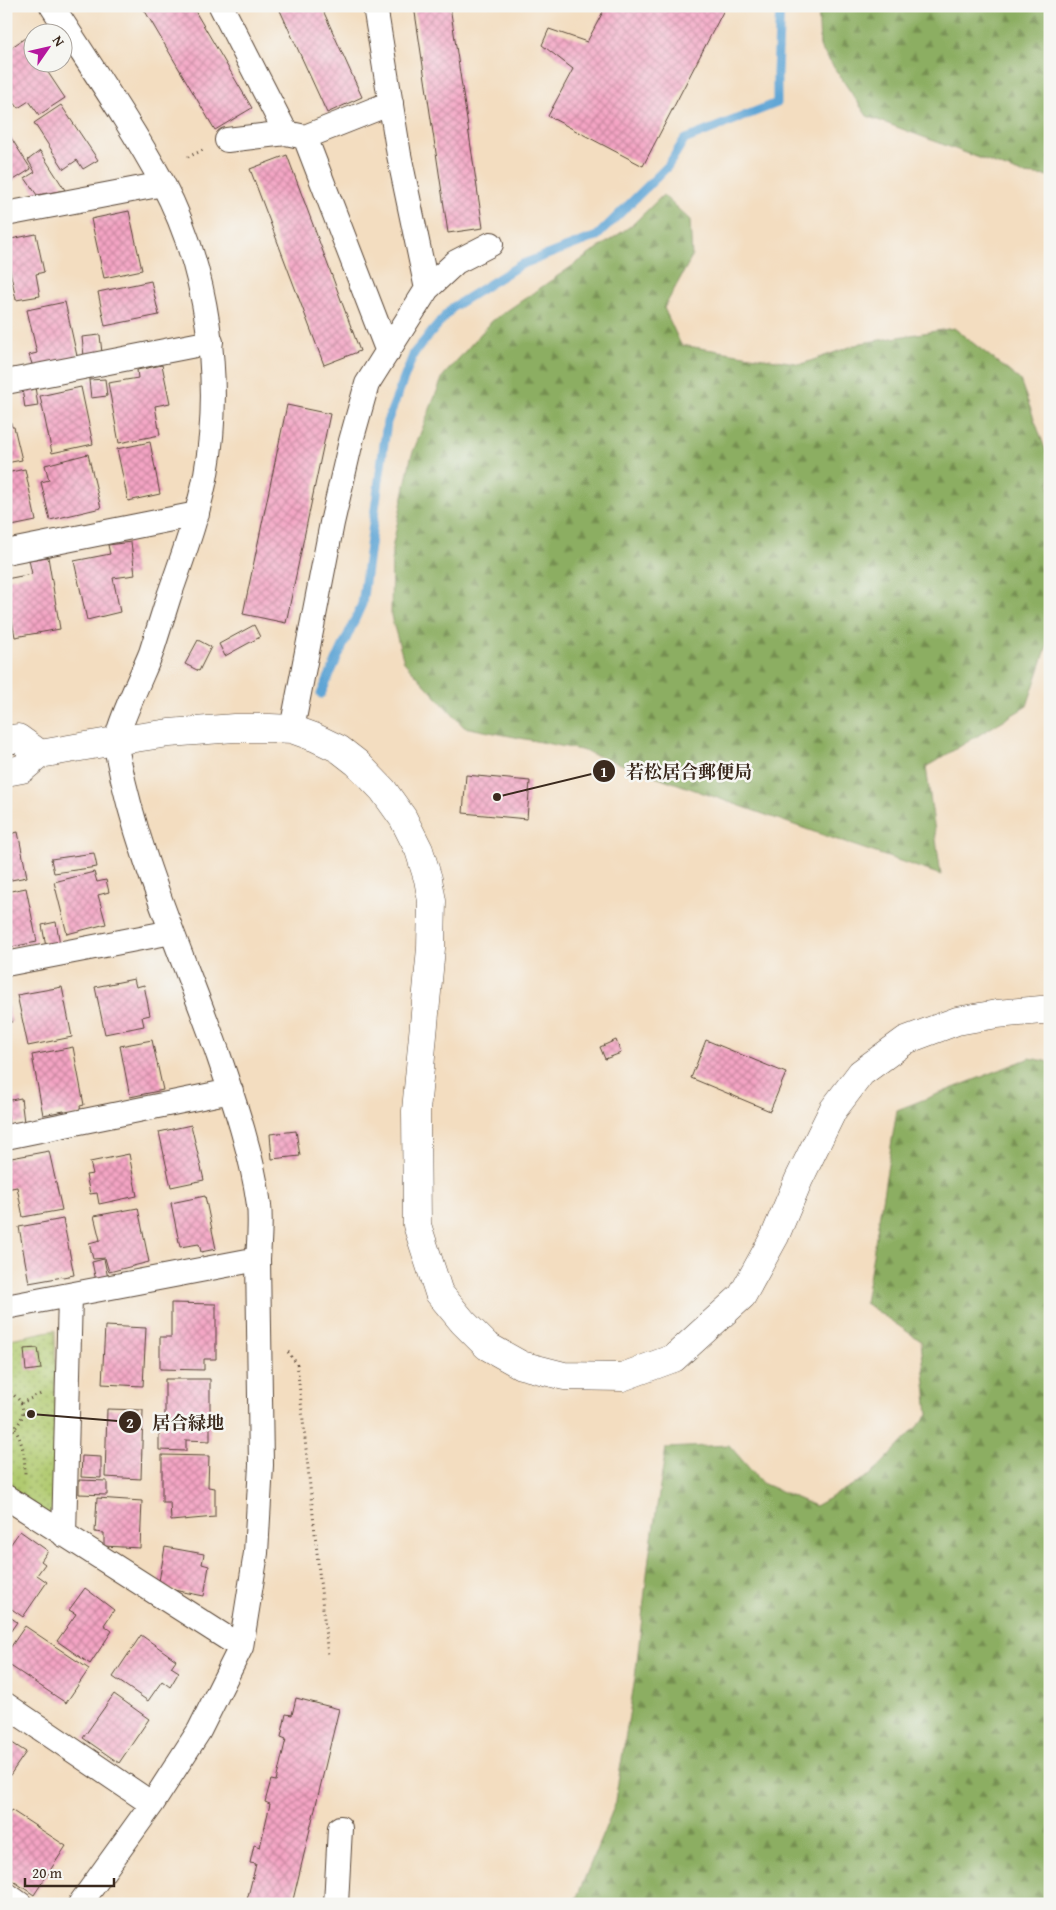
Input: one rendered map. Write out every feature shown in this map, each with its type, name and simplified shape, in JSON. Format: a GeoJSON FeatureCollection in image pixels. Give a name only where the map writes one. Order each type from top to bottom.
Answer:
{"type":"FeatureCollection","features":[{"type":"Feature","properties":{"kind":"street"},"geometry":{"type":"LineString","coordinates":[[52,6],[140,144],[163,184],[184,230],[211,342],[213,373],[212,428],[206,472],[197,514],[150,654],[115,741],[135,829],[231,1091],[249,1155],[259,1206],[260,1231],[258,1259],[260,1466],[256,1554],[240,1647],[199,1731],[152,1804],[80,1904]]}},
{"type":"Feature","properties":{"kind":"street"},"geometry":{"type":"LineString","coordinates":[[221,6],[296,135],[388,352]]}},
{"type":"Feature","properties":{"kind":"street"},"geometry":{"type":"LineString","coordinates":[[375,6],[399,155],[427,289]]}},
{"type":"Feature","properties":{"kind":"street"},"geometry":{"type":"LineString","coordinates":[[227,140],[296,135],[391,103]]}},
{"type":"Feature","properties":{"kind":"street"},"geometry":{"type":"LineString","coordinates":[[6,214],[163,184]]}},
{"type":"Feature","properties":{"kind":"street"},"geometry":{"type":"LineString","coordinates":[[292,729],[332,523],[351,441],[367,384],[427,289],[456,262],[491,244]]}},
{"type":"Feature","properties":{"kind":"street"},"geometry":{"type":"LineString","coordinates":[[6,382],[211,342]]}},
{"type":"Feature","properties":{"kind":"street"},"geometry":{"type":"LineString","coordinates":[[6,552],[197,514]]}},
{"type":"Feature","properties":{"kind":"street"},"geometry":{"type":"LineString","coordinates":[[6,772],[22,769],[40,754],[115,741],[169,733],[234,728],[292,729],[339,749],[357,763],[383,790],[398,811],[419,850],[428,879],[432,901],[431,948],[416,1111],[417,1225],[439,1293],[463,1322],[487,1346],[521,1365],[564,1376],[622,1377],[674,1358],[742,1296],[774,1236],[799,1179],[833,1110],[861,1073],[906,1040],[957,1020],[997,1014],[1050,1010]]}},
{"type":"Feature","properties":{"kind":"street"},"geometry":{"type":"LineString","coordinates":[[6,740],[18,738],[40,754]]}},
{"type":"Feature","properties":{"kind":"street"},"geometry":{"type":"LineString","coordinates":[[6,964],[172,932]]}},
{"type":"Feature","properties":{"kind":"street"},"geometry":{"type":"LineString","coordinates":[[6,1137],[231,1091]]}},
{"type":"Feature","properties":{"kind":"street"},"geometry":{"type":"LineString","coordinates":[[6,1307],[258,1259]]}},
{"type":"Feature","properties":{"kind":"street"},"geometry":{"type":"LineString","coordinates":[[64,1534],[70,1295]]}},
{"type":"Feature","properties":{"kind":"street"},"geometry":{"type":"LineString","coordinates":[[14,1503],[240,1647]]}},
{"type":"Feature","properties":{"kind":"street"},"geometry":{"type":"LineString","coordinates":[[6,1705],[152,1804]]}},
{"type":"Feature","properties":{"kind":"street"},"geometry":{"type":"LineString","coordinates":[[336,1904],[340,1828]]}},
{"type":"Feature","properties":{"kind":"street"},"geometry":{"type":"LineString","coordinates":[[6,1894],[20,1904]]}},
{"type":"Feature","properties":{"kind":"path"},"geometry":{"type":"LineString","coordinates":[[260,1325],[280,1342],[297,1364],[328,1656]]}},
{"type":"Feature","properties":{"kind":"path"},"geometry":{"type":"LineString","coordinates":[[6,1391],[10,1391],[21,1403],[23,1412],[21,1421],[15,1429],[6,1434]]}},
{"type":"Feature","properties":{"kind":"path"},"geometry":{"type":"LineString","coordinates":[[21,1403],[44,1393]]}},
{"type":"Feature","properties":{"kind":"path"},"geometry":{"type":"LineString","coordinates":[[14,1503],[24,1453],[22,1441],[15,1429]]}},
{"type":"Feature","properties":{"kind":"green space"},"geometry":{"type":"Polygon","coordinates":[[[818,6],[1050,6],[1050,176],[1022,174],[867,116],[820,47],[818,6]]]}},
{"type":"Feature","properties":{"kind":"green space"},"geometry":{"type":"Polygon","coordinates":[[[663,195],[690,220],[692,257],[664,308],[681,345],[802,364],[861,343],[954,328],[1020,380],[1050,462],[1050,613],[1047,646],[1027,706],[926,767],[941,875],[581,750],[464,727],[404,662],[391,616],[392,549],[411,457],[443,376],[492,321],[632,225],[663,195]]]}},
{"type":"Feature","properties":{"kind":"green space"},"geometry":{"type":"Polygon","coordinates":[[[1030,1058],[1050,1062],[1050,1904],[574,1904],[614,1807],[635,1678],[649,1557],[666,1448],[729,1445],[762,1483],[815,1506],[872,1474],[928,1415],[921,1341],[865,1303],[897,1110],[1030,1058]]]}},
{"type":"Feature","properties":{"kind":"green space"},"geometry":{"type":"Polygon","coordinates":[[[55,1330],[56,1520],[6,1488],[6,1340],[55,1330]]]}},
{"type":"Feature","properties":{"kind":"building"},"geometry":{"type":"Polygon","coordinates":[[[142,6],[192,6],[252,108],[215,130],[142,6]]]}},
{"type":"Feature","properties":{"kind":"building"},"geometry":{"type":"Polygon","coordinates":[[[278,6],[321,6],[362,97],[327,113],[278,6]]]}},
{"type":"Feature","properties":{"kind":"building"},"geometry":{"type":"Polygon","coordinates":[[[414,6],[450,6],[483,228],[448,233],[414,6]]]}},
{"type":"Feature","properties":{"kind":"building"},"geometry":{"type":"Polygon","coordinates":[[[606,6],[726,6],[643,166],[548,116],[573,69],[542,45],[549,29],[587,42],[606,6]]]}},
{"type":"Feature","properties":{"kind":"building"},"geometry":{"type":"Polygon","coordinates":[[[22,40],[22,72],[48,72],[65,98],[39,115],[29,101],[18,108],[6,90],[6,51],[22,40]]]}},
{"type":"Feature","properties":{"kind":"building"},"geometry":{"type":"Polygon","coordinates":[[[61,105],[98,160],[83,169],[77,160],[64,169],[34,123],[61,105]]]}},
{"type":"Feature","properties":{"kind":"building"},"geometry":{"type":"Polygon","coordinates":[[[6,130],[31,169],[6,185],[6,130]]]}},
{"type":"Feature","properties":{"kind":"building"},"geometry":{"type":"Polygon","coordinates":[[[40,151],[65,190],[37,195],[25,178],[35,172],[28,160],[40,151]]]}},
{"type":"Feature","properties":{"kind":"building"},"geometry":{"type":"Polygon","coordinates":[[[287,155],[360,351],[324,365],[250,169],[287,155]]]}},
{"type":"Feature","properties":{"kind":"building"},"geometry":{"type":"Polygon","coordinates":[[[129,211],[142,270],[104,278],[91,219],[129,211]]]}},
{"type":"Feature","properties":{"kind":"building"},"geometry":{"type":"Polygon","coordinates":[[[36,234],[44,272],[36,274],[40,296],[16,300],[6,251],[6,240],[36,234]]]}},
{"type":"Feature","properties":{"kind":"building"},"geometry":{"type":"Polygon","coordinates":[[[151,281],[159,315],[105,326],[98,292],[151,281]]]}},
{"type":"Feature","properties":{"kind":"building"},"geometry":{"type":"Polygon","coordinates":[[[65,302],[77,356],[34,370],[29,355],[37,353],[27,310],[65,302]]]}},
{"type":"Feature","properties":{"kind":"building"},"geometry":{"type":"Polygon","coordinates":[[[100,335],[102,353],[84,356],[82,337],[100,335]]]}},
{"type":"Feature","properties":{"kind":"building"},"geometry":{"type":"Polygon","coordinates":[[[162,365],[170,403],[155,406],[160,435],[119,443],[108,383],[138,378],[137,370],[162,365]]]}},
{"type":"Feature","properties":{"kind":"building"},"geometry":{"type":"Polygon","coordinates":[[[105,379],[107,396],[91,398],[89,380],[105,379]]]}},
{"type":"Feature","properties":{"kind":"building"},"geometry":{"type":"Polygon","coordinates":[[[35,387],[38,406],[25,408],[22,389],[35,387]]]}},
{"type":"Feature","properties":{"kind":"building"},"geometry":{"type":"Polygon","coordinates":[[[81,387],[93,444],[52,453],[40,396],[81,387]]]}},
{"type":"Feature","properties":{"kind":"building"},"geometry":{"type":"Polygon","coordinates":[[[6,405],[12,427],[14,427],[22,460],[6,463],[6,405]]]}},
{"type":"Feature","properties":{"kind":"building"},"geometry":{"type":"Polygon","coordinates":[[[287,405],[330,414],[286,623],[243,614],[287,405]]]}},
{"type":"Feature","properties":{"kind":"building"},"geometry":{"type":"Polygon","coordinates":[[[150,442],[160,494],[128,501],[117,449],[150,442]]]}},
{"type":"Feature","properties":{"kind":"building"},"geometry":{"type":"Polygon","coordinates":[[[88,454],[101,508],[50,520],[41,482],[49,480],[45,465],[88,454]]]}},
{"type":"Feature","properties":{"kind":"building"},"geometry":{"type":"Polygon","coordinates":[[[25,469],[36,521],[7,527],[6,473],[25,469]]]}},
{"type":"Feature","properties":{"kind":"building"},"geometry":{"type":"Polygon","coordinates":[[[131,542],[135,575],[113,578],[120,612],[87,620],[74,561],[110,554],[108,545],[131,542]]]}},
{"type":"Feature","properties":{"kind":"building"},"geometry":{"type":"Polygon","coordinates":[[[48,557],[60,629],[15,637],[6,579],[32,574],[29,560],[48,557]]]}},
{"type":"Feature","properties":{"kind":"building"},"geometry":{"type":"Polygon","coordinates":[[[254,625],[260,637],[225,656],[219,644],[254,625]]]}},
{"type":"Feature","properties":{"kind":"building"},"geometry":{"type":"Polygon","coordinates":[[[198,640],[211,647],[199,671],[185,664],[198,640]]]}},
{"type":"Feature","properties":{"kind":"building"},"geometry":{"type":"Polygon","coordinates":[[[466,775],[530,781],[527,819],[463,813],[466,775]]]}},
{"type":"Feature","properties":{"kind":"building"},"geometry":{"type":"Polygon","coordinates":[[[18,832],[27,877],[6,881],[6,835],[18,832]]]}},
{"type":"Feature","properties":{"kind":"building"},"geometry":{"type":"Polygon","coordinates":[[[94,853],[97,867],[54,873],[51,859],[94,853]]]}},
{"type":"Feature","properties":{"kind":"building"},"geometry":{"type":"Polygon","coordinates":[[[94,872],[97,882],[106,880],[109,892],[98,895],[106,924],[67,934],[54,882],[94,872]]]}},
{"type":"Feature","properties":{"kind":"building"},"geometry":{"type":"Polygon","coordinates":[[[26,888],[37,942],[6,948],[6,892],[26,888]]]}},
{"type":"Feature","properties":{"kind":"building"},"geometry":{"type":"Polygon","coordinates":[[[56,922],[60,944],[46,947],[42,925],[56,922]]]}},
{"type":"Feature","properties":{"kind":"building"},"geometry":{"type":"Polygon","coordinates":[[[134,979],[136,987],[144,985],[150,1015],[142,1017],[144,1026],[105,1034],[95,987],[134,979]]]}},
{"type":"Feature","properties":{"kind":"building"},"geometry":{"type":"Polygon","coordinates":[[[62,987],[72,1037],[28,1046],[17,995],[62,987]]]}},
{"type":"Feature","properties":{"kind":"building"},"geometry":{"type":"Polygon","coordinates":[[[6,999],[12,1022],[6,1023],[6,999]]]}},
{"type":"Feature","properties":{"kind":"building"},"geometry":{"type":"Polygon","coordinates":[[[152,1040],[163,1090],[130,1097],[120,1046],[152,1040]]]}},
{"type":"Feature","properties":{"kind":"building"},"geometry":{"type":"Polygon","coordinates":[[[616,1040],[621,1053],[605,1059],[600,1047],[616,1040]]]}},
{"type":"Feature","properties":{"kind":"building"},"geometry":{"type":"Polygon","coordinates":[[[706,1040],[786,1073],[770,1111],[691,1078],[706,1040]]]}},
{"type":"Feature","properties":{"kind":"building"},"geometry":{"type":"Polygon","coordinates":[[[73,1047],[84,1105],[80,1106],[81,1114],[66,1117],[64,1111],[43,1115],[32,1055],[73,1047]]]}},
{"type":"Feature","properties":{"kind":"building"},"geometry":{"type":"Polygon","coordinates":[[[21,1098],[24,1122],[9,1124],[6,1101],[21,1098]]]}},
{"type":"Feature","properties":{"kind":"building"},"geometry":{"type":"Polygon","coordinates":[[[191,1125],[204,1180],[171,1187],[159,1132],[191,1125]]]}},
{"type":"Feature","properties":{"kind":"building"},"geometry":{"type":"Polygon","coordinates":[[[296,1131],[300,1156],[272,1159],[270,1134],[296,1131]]]}},
{"type":"Feature","properties":{"kind":"building"},"geometry":{"type":"Polygon","coordinates":[[[49,1151],[62,1210],[23,1217],[17,1187],[6,1189],[6,1159],[49,1151]]]}},
{"type":"Feature","properties":{"kind":"building"},"geometry":{"type":"Polygon","coordinates":[[[129,1154],[137,1196],[99,1204],[97,1193],[90,1194],[86,1175],[93,1174],[90,1162],[129,1154]]]}},
{"type":"Feature","properties":{"kind":"building"},"geometry":{"type":"Polygon","coordinates":[[[205,1196],[216,1249],[201,1252],[199,1244],[180,1247],[171,1203],[205,1196]]]}},
{"type":"Feature","properties":{"kind":"building"},"geometry":{"type":"Polygon","coordinates":[[[138,1208],[149,1262],[109,1272],[105,1258],[93,1259],[89,1243],[100,1240],[94,1216],[138,1208]]]}},
{"type":"Feature","properties":{"kind":"building"},"geometry":{"type":"Polygon","coordinates":[[[63,1219],[74,1275],[29,1283],[19,1227],[63,1219]]]}},
{"type":"Feature","properties":{"kind":"building"},"geometry":{"type":"Polygon","coordinates":[[[104,1259],[108,1278],[96,1281],[92,1262],[104,1259]]]}},
{"type":"Feature","properties":{"kind":"building"},"geometry":{"type":"Polygon","coordinates":[[[171,1303],[216,1304],[216,1359],[204,1359],[204,1370],[160,1369],[160,1337],[171,1337],[171,1303]]]}},
{"type":"Feature","properties":{"kind":"building"},"geometry":{"type":"Polygon","coordinates":[[[105,1326],[146,1328],[143,1386],[102,1384],[105,1326]]]}},
{"type":"Feature","properties":{"kind":"building"},"geometry":{"type":"Polygon","coordinates":[[[38,1348],[41,1369],[26,1371],[24,1349],[38,1348]]]}},
{"type":"Feature","properties":{"kind":"building"},"geometry":{"type":"Polygon","coordinates":[[[165,1379],[210,1379],[210,1441],[186,1440],[186,1451],[159,1450],[159,1427],[165,1427],[165,1379]]]}},
{"type":"Feature","properties":{"kind":"building"},"geometry":{"type":"Polygon","coordinates":[[[107,1409],[143,1410],[141,1479],[105,1477],[107,1409]]]}},
{"type":"Feature","properties":{"kind":"building"},"geometry":{"type":"Polygon","coordinates":[[[162,1455],[209,1456],[208,1487],[215,1488],[215,1517],[171,1521],[170,1502],[162,1502],[162,1455]]]}},
{"type":"Feature","properties":{"kind":"building"},"geometry":{"type":"Polygon","coordinates":[[[82,1456],[101,1457],[101,1478],[81,1477],[82,1456]]]}},
{"type":"Feature","properties":{"kind":"building"},"geometry":{"type":"Polygon","coordinates":[[[79,1480],[107,1481],[107,1495],[79,1494],[79,1480]]]}},
{"type":"Feature","properties":{"kind":"building"},"geometry":{"type":"Polygon","coordinates":[[[97,1498],[142,1501],[140,1548],[104,1546],[104,1533],[95,1532],[97,1498]]]}},
{"type":"Feature","properties":{"kind":"building"},"geometry":{"type":"Polygon","coordinates":[[[20,1531],[48,1551],[41,1561],[45,1564],[37,1575],[47,1582],[23,1617],[6,1605],[6,1551],[20,1531]]]}},
{"type":"Feature","properties":{"kind":"building"},"geometry":{"type":"Polygon","coordinates":[[[165,1547],[204,1554],[202,1564],[209,1566],[204,1596],[158,1587],[165,1547]]]}},
{"type":"Feature","properties":{"kind":"building"},"geometry":{"type":"Polygon","coordinates":[[[85,1588],[114,1610],[104,1625],[112,1631],[90,1664],[57,1641],[76,1614],[69,1610],[85,1588]]]}},
{"type":"Feature","properties":{"kind":"building"},"geometry":{"type":"Polygon","coordinates":[[[6,1614],[17,1622],[6,1638],[6,1614]]]}},
{"type":"Feature","properties":{"kind":"building"},"geometry":{"type":"Polygon","coordinates":[[[25,1626],[89,1669],[66,1703],[6,1663],[6,1654],[25,1626]]]}},
{"type":"Feature","properties":{"kind":"building"},"geometry":{"type":"Polygon","coordinates":[[[141,1635],[176,1660],[171,1667],[179,1672],[170,1687],[162,1681],[148,1701],[113,1677],[141,1635]]]}},
{"type":"Feature","properties":{"kind":"building"},"geometry":{"type":"Polygon","coordinates":[[[114,1694],[149,1719],[119,1763],[83,1738],[114,1694]]]}},
{"type":"Feature","properties":{"kind":"building"},"geometry":{"type":"Polygon","coordinates":[[[296,1698],[339,1709],[292,1904],[246,1904],[256,1864],[250,1863],[254,1845],[260,1847],[270,1804],[265,1802],[271,1780],[276,1781],[286,1739],[281,1737],[286,1714],[292,1715],[296,1698]]]}},
{"type":"Feature","properties":{"kind":"building"},"geometry":{"type":"Polygon","coordinates":[[[6,1739],[26,1752],[6,1781],[6,1739]]]}},
{"type":"Feature","properties":{"kind":"building"},"geometry":{"type":"Polygon","coordinates":[[[11,1810],[66,1846],[34,1895],[6,1876],[6,1818],[11,1810]]]}},
{"type":"Feature","properties":{"kind":"waterway"},"geometry":{"type":"LineString","coordinates":[[321,694],[362,604],[387,422],[414,353],[453,307],[520,265],[597,236],[668,166],[684,140],[777,103],[780,6]]}},
{"type":"Feature","properties":{"kind":"place","name":"若松居合郵便局"},"geometry":{"type":"Point","coordinates":[497,797]}},
{"type":"Feature","properties":{"kind":"place","name":"居合緑地"},"geometry":{"type":"Point","coordinates":[31,1414]}}]}
